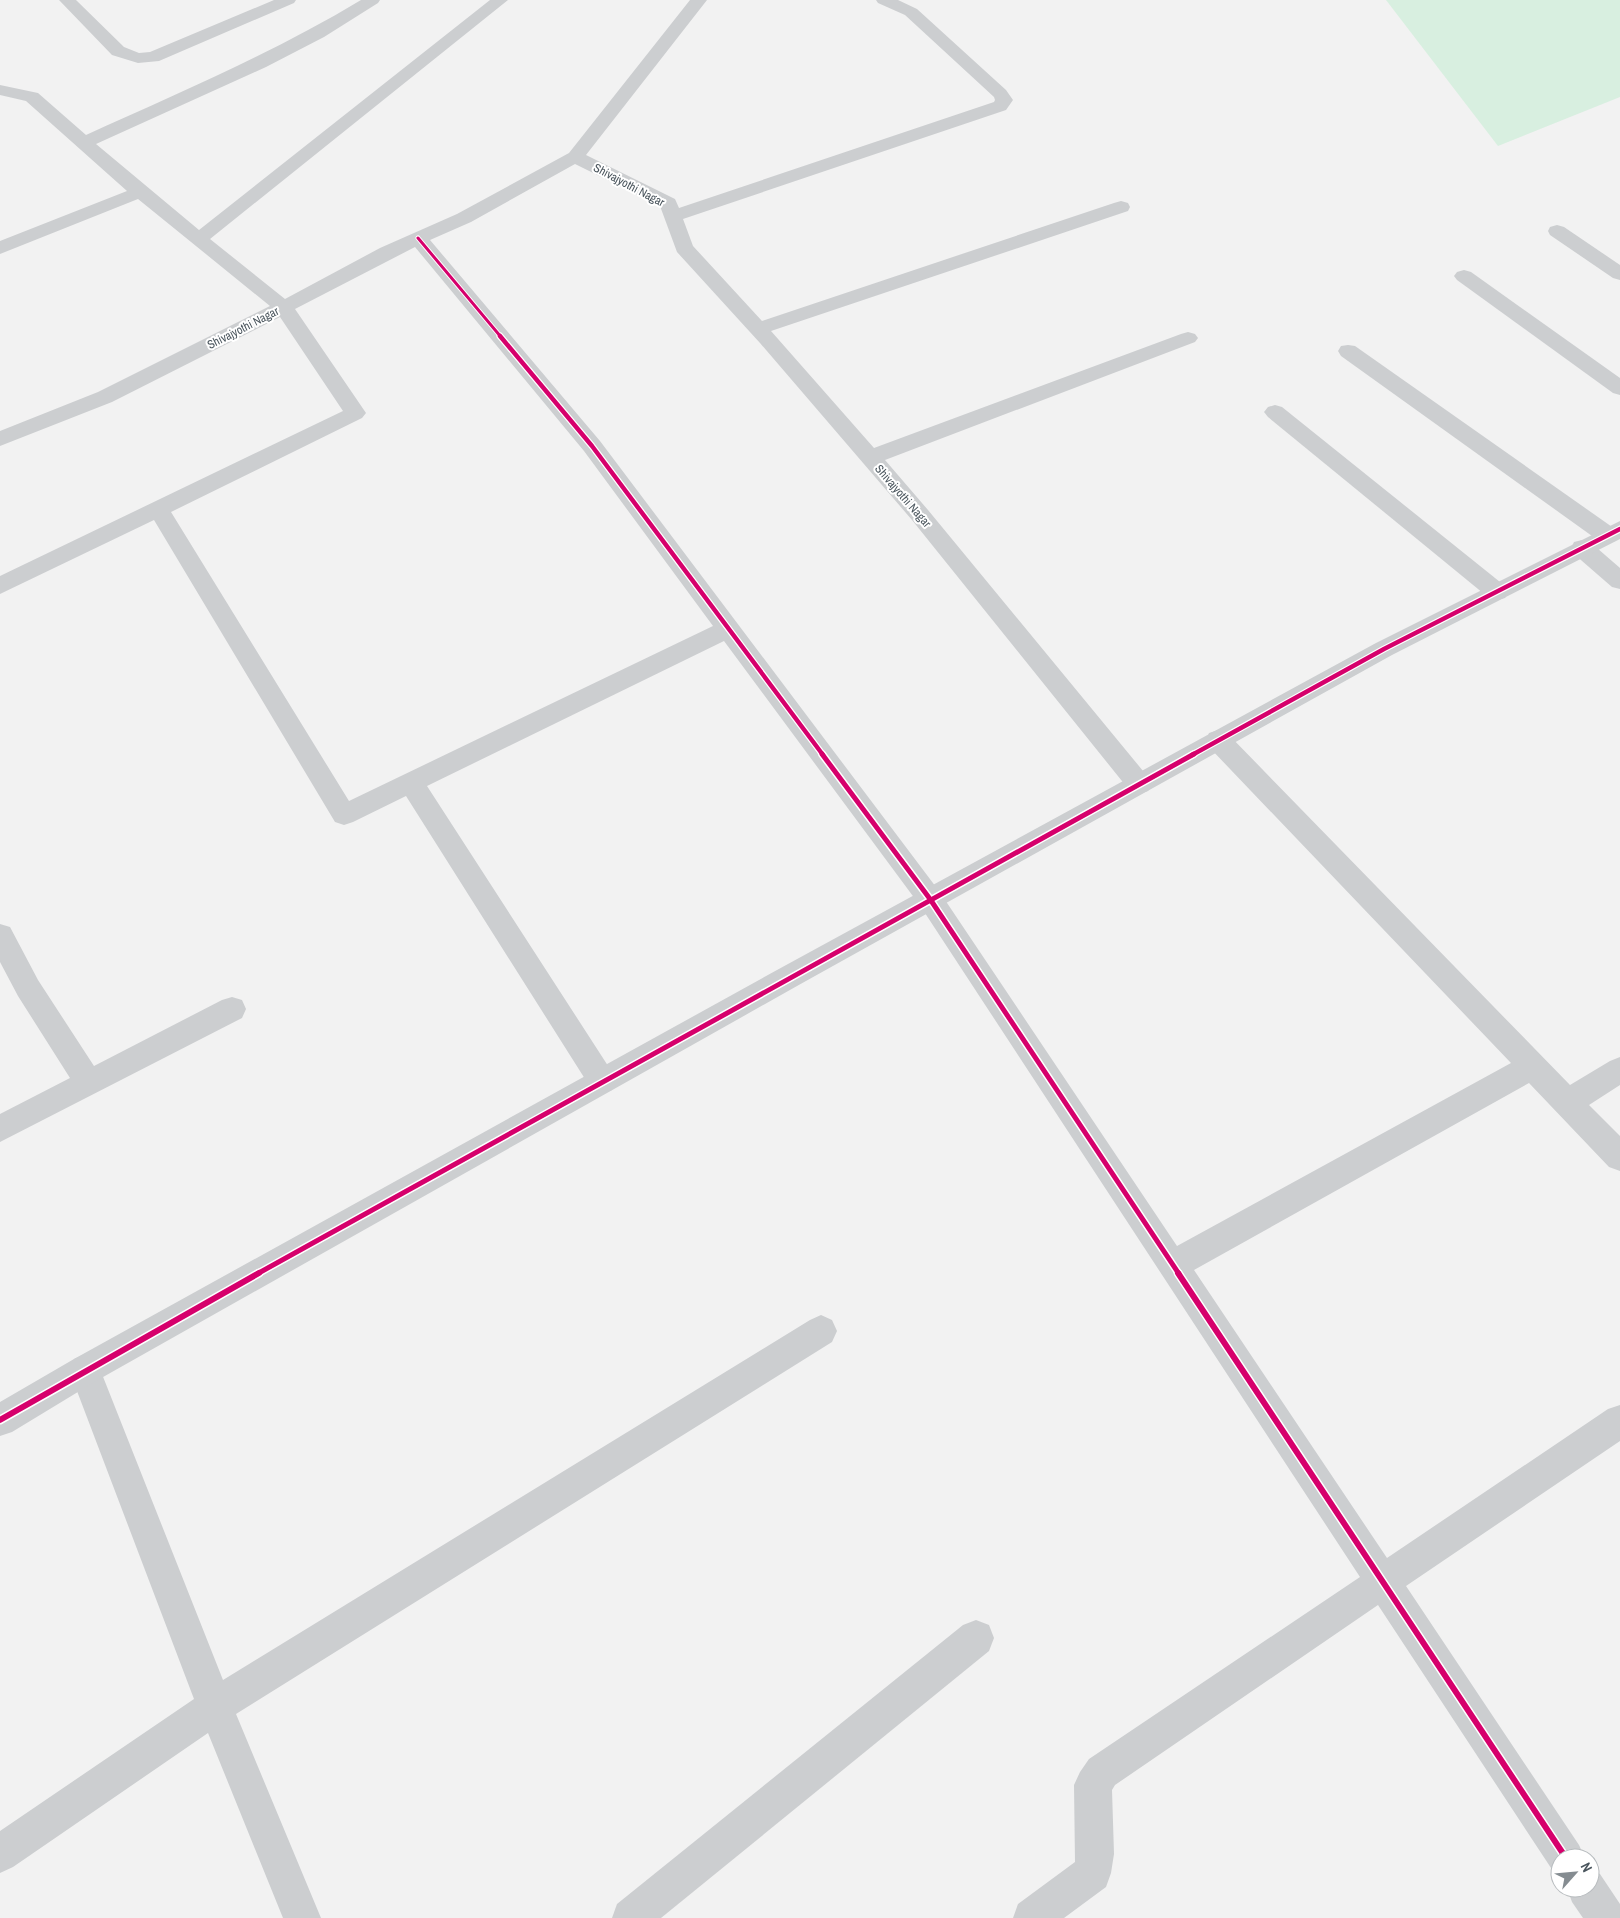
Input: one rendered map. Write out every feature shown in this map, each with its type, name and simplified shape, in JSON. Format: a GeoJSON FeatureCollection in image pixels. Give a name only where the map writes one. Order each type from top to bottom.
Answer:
{"type":"FeatureCollection","features":[{"type":"Feature","properties":{"kind":"street"},"geometry":{"type":"LineString","coordinates":[[67,0],[118,51],[138,58],[153,57],[288,0]]}},
{"type":"Feature","properties":{"kind":"street"},"geometry":{"type":"LineString","coordinates":[[84,143],[276,54],[318,33],[372,0]]}},
{"type":"Feature","properties":{"kind":"street"},"geometry":{"type":"LineString","coordinates":[[199,239],[500,0]]}},
{"type":"Feature","properties":{"kind":"street"},"geometry":{"type":"LineString","coordinates":[[575,157],[699,0]]}},
{"type":"Feature","properties":{"kind":"street"},"geometry":{"type":"LineString","coordinates":[[673,216],[1000,106],[1004,100],[1000,94],[912,12],[884,0]]}},
{"type":"Feature","properties":{"kind":"street"},"geometry":{"type":"LineString","coordinates":[[0,90],[32,97],[140,192],[284,308],[355,413],[0,586]]}},
{"type":"Feature","properties":{"kind":"street","name":"Shivajyothi Nagar"},"geometry":{"type":"LineString","coordinates":[[0,439],[106,397],[284,308],[387,252],[464,218],[575,157],[668,203],[684,248],[758,329],[982,589],[1139,784]]}},
{"type":"Feature","properties":{"kind":"street"},"geometry":{"type":"LineString","coordinates":[[0,248],[140,192]]}},
{"type":"Feature","properties":{"kind":"street"},"geometry":{"type":"LineString","coordinates":[[758,329],[1121,207]]}},
{"type":"Feature","properties":{"kind":"street"},"geometry":{"type":"LineString","coordinates":[[1557,231],[1620,274]]}},
{"type":"Feature","properties":{"kind":"street"},"geometry":{"type":"LineString","coordinates":[[418,238],[592,446],[930,899],[1559,1848]]}},
{"type":"Feature","properties":{"kind":"street"},"geometry":{"type":"LineString","coordinates":[[1464,276],[1620,388]]}},
{"type":"Feature","properties":{"kind":"street"},"geometry":{"type":"LineString","coordinates":[[870,458],[1188,338]]}},
{"type":"Feature","properties":{"kind":"street"},"geometry":{"type":"LineString","coordinates":[[0,1420],[84,1370],[1218,740],[1384,649],[1613,532],[1348,351]]}},
{"type":"Feature","properties":{"kind":"street"},"geometry":{"type":"LineString","coordinates":[[1275,412],[1497,592]]}},
{"type":"Feature","properties":{"kind":"street"},"geometry":{"type":"LineString","coordinates":[[158,509],[344,815],[728,629]]}},
{"type":"Feature","properties":{"kind":"street"},"geometry":{"type":"LineString","coordinates":[[1582,548],[1620,581]]}},
{"type":"Feature","properties":{"kind":"street"},"geometry":{"type":"LineString","coordinates":[[1218,740],[1620,1157]]}},
{"type":"Feature","properties":{"kind":"street"},"geometry":{"type":"LineString","coordinates":[[412,783],[602,1081]]}},
{"type":"Feature","properties":{"kind":"street"},"geometry":{"type":"LineString","coordinates":[[0,935],[28,988],[88,1083]]}},
{"type":"Feature","properties":{"kind":"street"},"geometry":{"type":"LineString","coordinates":[[0,1129],[232,1009]]}},
{"type":"Feature","properties":{"kind":"street"},"geometry":{"type":"LineString","coordinates":[[1172,1265],[1533,1066]]}},
{"type":"Feature","properties":{"kind":"street"},"geometry":{"type":"LineString","coordinates":[[1568,1102],[1620,1070]]}},
{"type":"Feature","properties":{"kind":"street"},"geometry":{"type":"LineString","coordinates":[[0,1854],[215,1706],[820,1331]]}},
{"type":"Feature","properties":{"kind":"street"},"geometry":{"type":"LineString","coordinates":[[84,1370],[215,1706],[302,1918]]}},
{"type":"Feature","properties":{"kind":"street"},"geometry":{"type":"LineString","coordinates":[[1032,1918],[1092,1873],[1095,1854],[1093,1785],[1102,1772],[1620,1421]]}},
{"type":"Feature","properties":{"kind":"street"},"geometry":{"type":"LineString","coordinates":[[630,1918],[976,1638]]}},
{"type":"Feature","properties":{"kind":"street"},"geometry":{"type":"LineString","coordinates":[[1593,1898],[1606,1918]]}},
{"type":"Feature","properties":{"kind":"green space"},"geometry":{"type":"Polygon","coordinates":[[[1386,0],[1620,0],[1620,97],[1498,146],[1386,0]]]}},
{"type":"Feature","properties":{"kind":"cycle path"},"geometry":{"type":"LineString","coordinates":[[418,238],[592,446],[930,899],[1559,1848]]}},
{"type":"Feature","properties":{"kind":"cycle path"},"geometry":{"type":"LineString","coordinates":[[0,1420],[85,1370],[787,978],[1384,649],[1620,529]]}}]}
